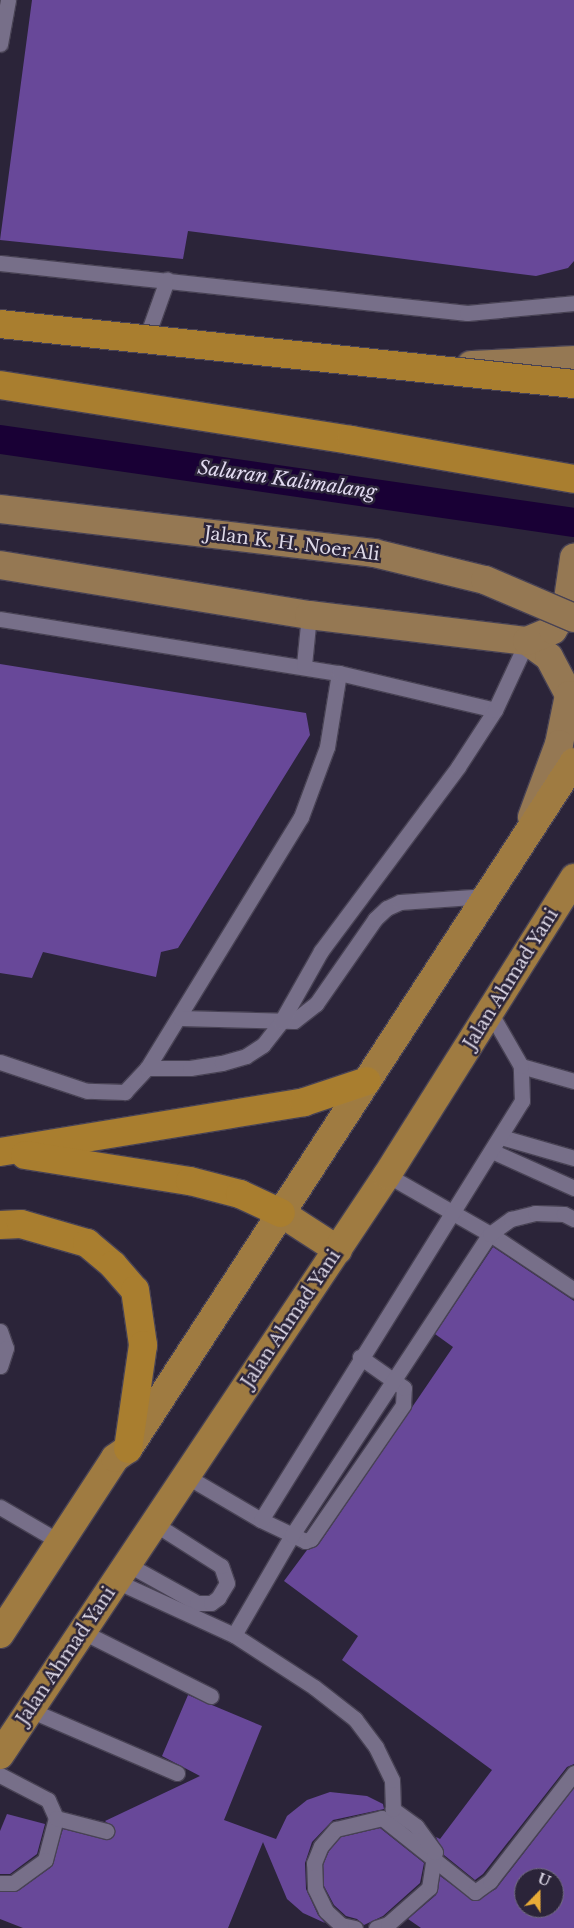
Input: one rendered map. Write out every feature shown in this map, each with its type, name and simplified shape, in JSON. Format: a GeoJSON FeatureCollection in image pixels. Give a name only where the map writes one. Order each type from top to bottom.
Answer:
{"type":"FeatureCollection","features":[{"type":"Feature","properties":{"kind":"highway"},"geometry":{"type":"LineString","coordinates":[[0,324],[574,368]]}},
{"type":"Feature","properties":{"kind":"highway"},"geometry":{"type":"LineString","coordinates":[[0,385],[351,440],[574,480]]}},
{"type":"Feature","properties":{"kind":"highway"},"geometry":{"type":"LineString","coordinates":[[0,1634],[115,1458],[128,1449],[574,762]]}},
{"type":"Feature","properties":{"kind":"highway","name":"Jalan Ahmad Yani"},"geometry":{"type":"LineString","coordinates":[[0,1755],[387,1176],[574,878]]}},
{"type":"Feature","properties":{"kind":"highway"},"geometry":{"type":"LineString","coordinates":[[0,1152],[304,1102],[367,1081]]}},
{"type":"Feature","properties":{"kind":"highway"},"geometry":{"type":"LineString","coordinates":[[0,1152],[190,1181],[240,1194],[281,1213],[338,1250]]}},
{"type":"Feature","properties":{"kind":"highway"},"geometry":{"type":"LineString","coordinates":[[0,1225],[21,1224],[87,1243],[113,1265],[135,1290],[143,1345],[128,1449]]}},
{"type":"Feature","properties":{"kind":"main road"},"geometry":{"type":"LineString","coordinates":[[0,319],[409,368],[574,368]]}},
{"type":"Feature","properties":{"kind":"main road","name":"Jalan K. H. Noer Ali"},"geometry":{"type":"LineString","coordinates":[[0,509],[374,553],[485,580],[574,618]]}},
{"type":"Feature","properties":{"kind":"main road"},"geometry":{"type":"LineString","coordinates":[[0,565],[309,615],[527,640],[554,630],[567,606],[574,558]]}},
{"type":"Feature","properties":{"kind":"main road"},"geometry":{"type":"LineString","coordinates":[[522,843],[559,744],[569,695],[550,657],[527,640]]}},
{"type":"Feature","properties":{"kind":"lane"},"geometry":{"type":"LineString","coordinates":[[0,44],[8,0]]}},
{"type":"Feature","properties":{"kind":"lane"},"geometry":{"type":"LineString","coordinates":[[0,263],[467,313],[574,303]]}},
{"type":"Feature","properties":{"kind":"lane"},"geometry":{"type":"LineString","coordinates":[[146,338],[167,280]]}},
{"type":"Feature","properties":{"kind":"lane"},"geometry":{"type":"LineString","coordinates":[[304,665],[309,615]]}},
{"type":"Feature","properties":{"kind":"lane"},"geometry":{"type":"LineString","coordinates":[[0,619],[304,665],[495,710]]}},
{"type":"Feature","properties":{"kind":"lane"},"geometry":{"type":"LineString","coordinates":[[147,1068],[190,1068],[246,1056],[263,1045],[281,1022],[321,950],[362,891],[414,830],[495,710],[527,640]]}},
{"type":"Feature","properties":{"kind":"lane"},"geometry":{"type":"LineString","coordinates":[[0,1062],[87,1091],[124,1092],[147,1068],[180,1018],[301,817],[327,747],[339,672]]}},
{"type":"Feature","properties":{"kind":"lane"},"geometry":{"type":"LineString","coordinates":[[180,1018],[281,1022],[300,1018],[316,1004],[375,919],[387,908],[400,902],[487,896]]}},
{"type":"Feature","properties":{"kind":"lane"},"geometry":{"type":"LineString","coordinates":[[261,1520],[360,1357],[451,1213],[494,1152],[522,1101],[521,1066],[490,1012]]}},
{"type":"Feature","properties":{"kind":"lane"},"geometry":{"type":"LineString","coordinates":[[521,1066],[574,1080]]}},
{"type":"Feature","properties":{"kind":"lane"},"geometry":{"type":"LineString","coordinates":[[501,1138],[574,1158]]}},
{"type":"Feature","properties":{"kind":"lane"},"geometry":{"type":"LineString","coordinates":[[494,1152],[574,1188]]}},
{"type":"Feature","properties":{"kind":"lane"},"geometry":{"type":"LineString","coordinates":[[387,1176],[490,1234],[574,1290]]}},
{"type":"Feature","properties":{"kind":"lane"},"geometry":{"type":"LineString","coordinates":[[234,1635],[292,1535],[490,1234],[511,1219],[535,1213],[564,1214],[574,1219]]}},
{"type":"Feature","properties":{"kind":"lane"},"geometry":{"type":"LineString","coordinates":[[0,1331],[6,1348],[0,1366]]}},
{"type":"Feature","properties":{"kind":"lane"},"geometry":{"type":"LineString","coordinates":[[186,1476],[261,1520],[305,1541],[316,1536],[403,1405],[404,1388],[360,1357]]}},
{"type":"Feature","properties":{"kind":"lane"},"geometry":{"type":"LineString","coordinates":[[0,1507],[60,1542]]}},
{"type":"Feature","properties":{"kind":"lane"},"geometry":{"type":"LineString","coordinates":[[122,1572],[197,1603],[212,1603],[218,1598],[227,1583],[222,1566],[155,1524]]}},
{"type":"Feature","properties":{"kind":"lane"},"geometry":{"type":"LineString","coordinates":[[122,1572],[234,1635],[314,1687],[355,1719],[376,1747],[392,1780],[393,1809],[416,1826],[435,1852],[429,1888],[388,1924],[364,1927],[341,1925],[326,1911],[315,1888],[314,1863],[321,1846],[336,1829],[382,1818],[475,1892],[490,1881],[574,1773]]}},
{"type":"Feature","properties":{"kind":"lane"},"geometry":{"type":"LineString","coordinates":[[83,1632],[211,1696]]}},
{"type":"Feature","properties":{"kind":"lane"},"geometry":{"type":"LineString","coordinates":[[30,1710],[177,1773]]}},
{"type":"Feature","properties":{"kind":"lane"},"geometry":{"type":"LineString","coordinates":[[0,1775],[48,1800],[56,1818],[45,1860],[13,1883],[0,1883]]}},
{"type":"Feature","properties":{"kind":"lane"},"geometry":{"type":"LineString","coordinates":[[56,1818],[106,1831]]}},
{"type":"Feature","properties":{"kind":"building"},"geometry":{"type":"Polygon","coordinates":[[[32,0],[574,0],[574,261],[568,268],[536,276],[188,231],[183,259],[0,240],[32,0]]]}},
{"type":"Feature","properties":{"kind":"building"},"geometry":{"type":"Polygon","coordinates":[[[0,664],[306,713],[310,735],[178,948],[161,952],[156,977],[43,952],[32,978],[0,973],[0,664]]]}},
{"type":"Feature","properties":{"kind":"building"},"geometry":{"type":"Polygon","coordinates":[[[493,1247],[574,1301],[574,1764],[567,1767],[483,1874],[475,1880],[444,1855],[436,1837],[440,1839],[492,1770],[342,1660],[358,1636],[284,1581],[307,1550],[319,1544],[453,1347],[435,1334],[493,1247]]]}},
{"type":"Feature","properties":{"kind":"building"},"geometry":{"type":"Polygon","coordinates":[[[188,1695],[262,1726],[224,1820],[276,1839],[287,1816],[307,1800],[330,1792],[367,1796],[383,1804],[384,1809],[333,1820],[312,1842],[305,1863],[306,1889],[318,1915],[325,1923],[303,1913],[287,1899],[263,1842],[228,1928],[23,1928],[0,1919],[0,1892],[18,1891],[50,1868],[63,1829],[109,1840],[115,1829],[105,1821],[200,1776],[162,1756],[188,1695]]]}},
{"type":"Feature","properties":{"kind":"building"},"geometry":{"type":"Polygon","coordinates":[[[574,1788],[574,1928],[421,1928],[408,1919],[436,1895],[440,1876],[474,1901],[496,1889],[574,1788]]]}},
{"type":"Feature","properties":{"kind":"building"},"geometry":{"type":"Polygon","coordinates":[[[7,1814],[45,1824],[37,1854],[10,1874],[0,1874],[0,1831],[7,1814]]]}},
{"type":"Feature","properties":{"kind":"building"},"geometry":{"type":"Polygon","coordinates":[[[380,1828],[424,1863],[420,1883],[383,1916],[364,1925],[357,1919],[346,1916],[334,1905],[324,1886],[323,1865],[329,1851],[341,1837],[380,1828]]]}},
{"type":"Feature","properties":{"kind":"waterway","name":"Saluran Kalimalang"},"geometry":{"type":"LineString","coordinates":[[0,439],[574,522]]}}]}
